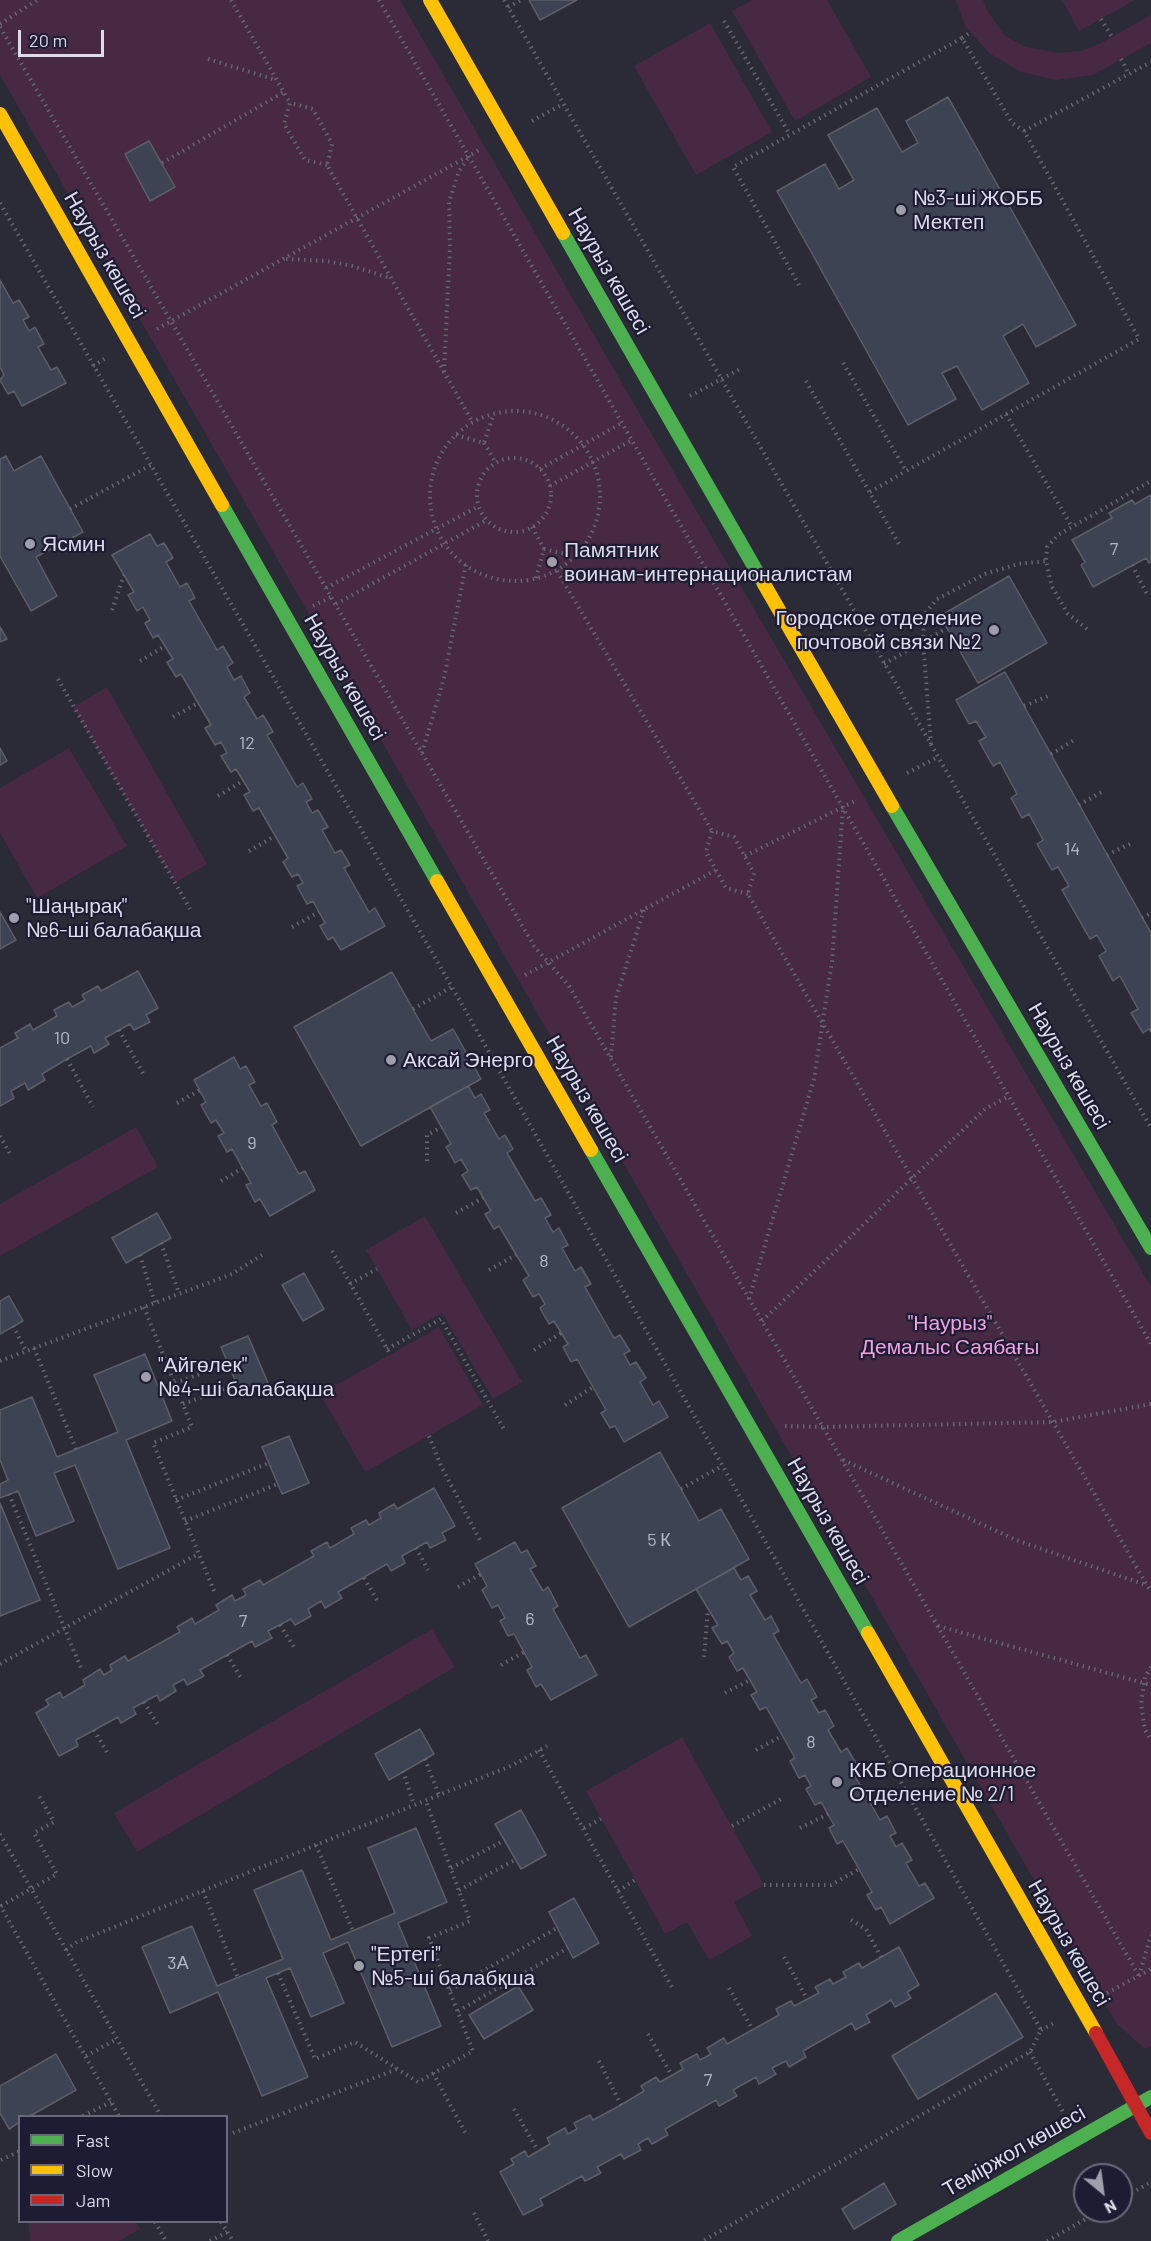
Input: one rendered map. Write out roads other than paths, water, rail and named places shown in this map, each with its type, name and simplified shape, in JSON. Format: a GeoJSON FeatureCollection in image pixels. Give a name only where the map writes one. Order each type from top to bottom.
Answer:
{"type":"FeatureCollection","features":[{"type":"Feature","properties":{"kind":"street","name":"Наурыз көшесі"},"geometry":{"type":"LineString","coordinates":[[430,0],[881,787],[1151,1248]]}},
{"type":"Feature","properties":{"kind":"street","name":"Наурыз көшесі"},"geometry":{"type":"LineString","coordinates":[[0,114],[1076,1996],[1151,2133]]}},
{"type":"Feature","properties":{"kind":"street","name":"Теміржол көшесі"},"geometry":{"type":"LineString","coordinates":[[898,2241],[1151,2097]]}},
{"type":"Feature","properties":{"kind":"place","name":"№3-ші ЖОББ Мектеп"},"geometry":{"type":"Point","coordinates":[901,210]}},
{"type":"Feature","properties":{"kind":"place","name":"Ясмин"},"geometry":{"type":"Point","coordinates":[30,544]}},
{"type":"Feature","properties":{"kind":"place","name":"Памятник воинам-интернационалистам"},"geometry":{"type":"Point","coordinates":[552,562]}},
{"type":"Feature","properties":{"kind":"place","name":"Городское отделение почтовой связи №2"},"geometry":{"type":"Point","coordinates":[994,630]}},
{"type":"Feature","properties":{"kind":"place","name":"\"Шаңырақ\" №6-ші балабақша"},"geometry":{"type":"Point","coordinates":[14,918]}},
{"type":"Feature","properties":{"kind":"place","name":"Аксай Энерго"},"geometry":{"type":"Point","coordinates":[391,1060]}},
{"type":"Feature","properties":{"kind":"place","name":"\"Айгөлек\" №4-ші балабақша"},"geometry":{"type":"Point","coordinates":[146,1377]}},
{"type":"Feature","properties":{"kind":"place","name":"ККБ Операционное Отделение № 2/1"},"geometry":{"type":"Point","coordinates":[837,1782]}},
{"type":"Feature","properties":{"kind":"place","name":"\"Ертегі\" №5-ші балабқша"},"geometry":{"type":"Point","coordinates":[359,1966]}},
{"type":"Feature","properties":{"kind":"park label","name":"\"Наурыз\" Демалыс Саябағы"},"geometry":{"type":"Point","coordinates":[950,1335]}}]}
